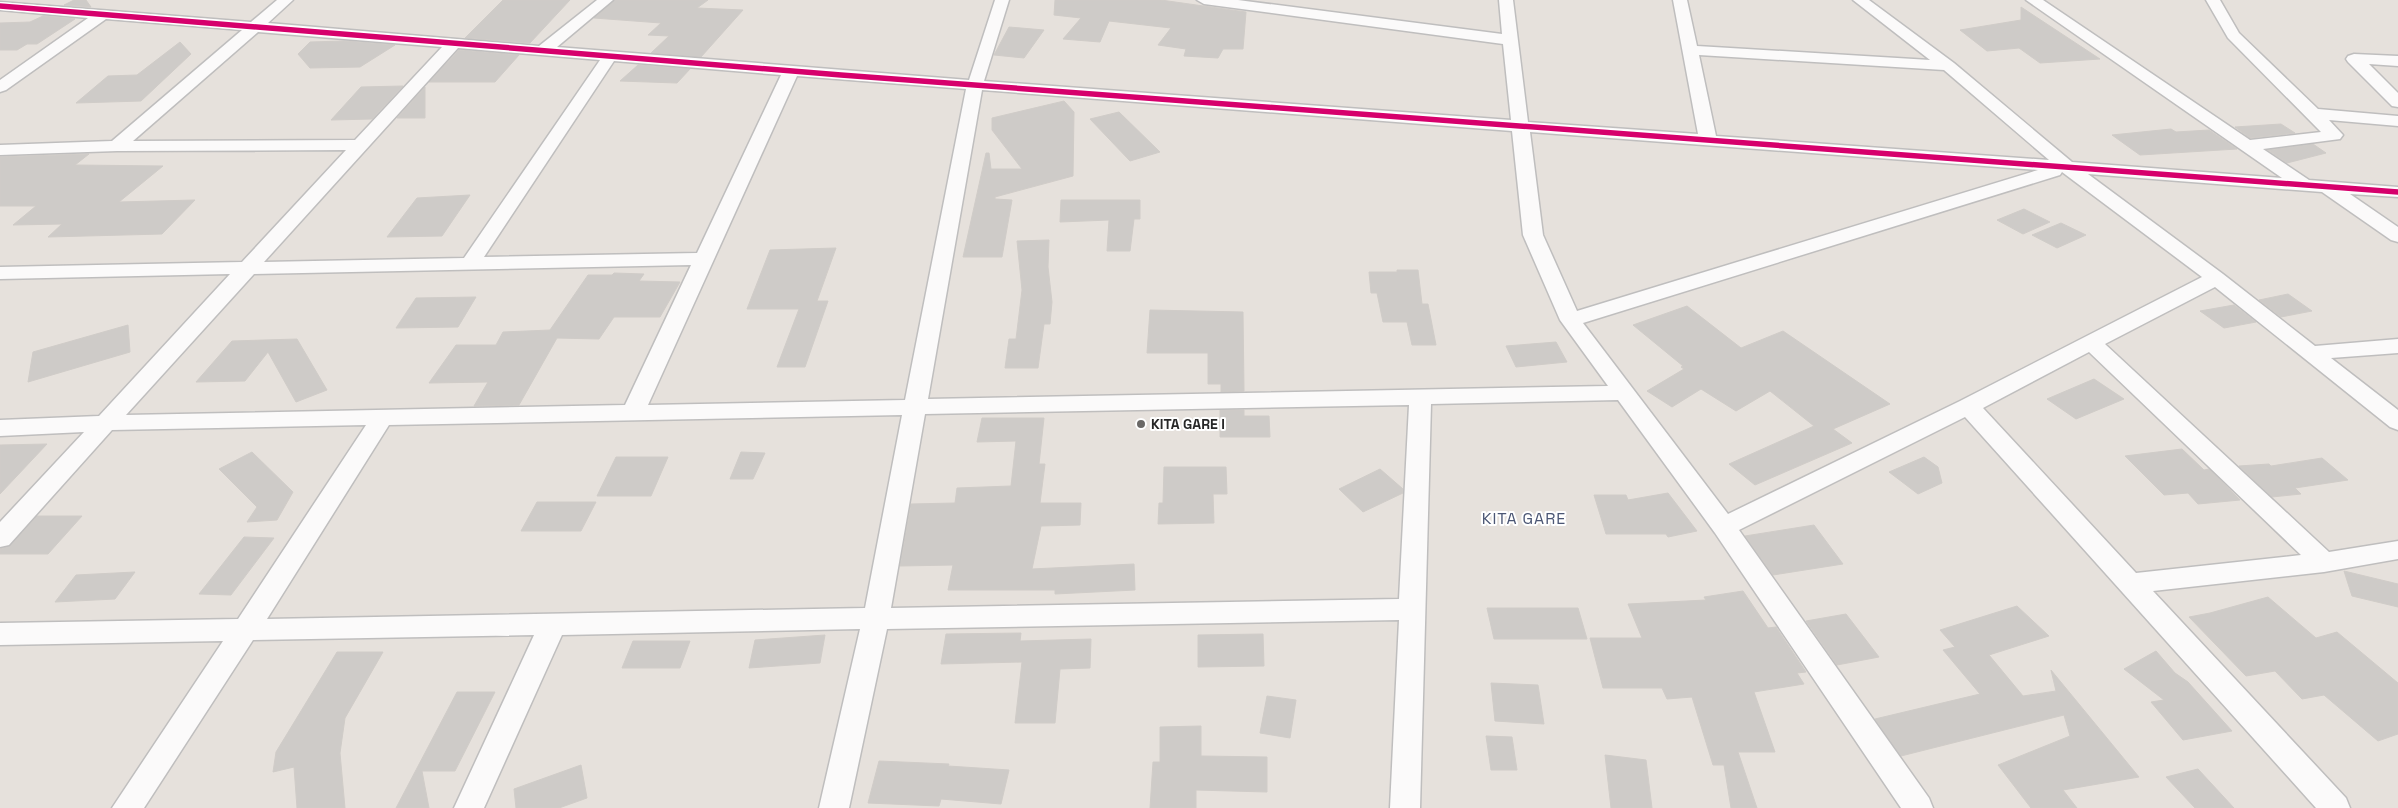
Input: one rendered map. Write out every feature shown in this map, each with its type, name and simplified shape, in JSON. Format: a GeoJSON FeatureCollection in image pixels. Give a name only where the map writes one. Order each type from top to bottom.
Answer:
{"type":"FeatureCollection","features":[{"type":"Feature","properties":{"kind":"street"},"geometry":{"type":"LineString","coordinates":[[117,146],[286,0]]}},
{"type":"Feature","properties":{"kind":"street"},"geometry":{"type":"LineString","coordinates":[[542,51],[606,0]]}},
{"type":"Feature","properties":{"kind":"street"},"geometry":{"type":"LineString","coordinates":[[834,808],[876,618],[976,85],[1002,0]]}},
{"type":"Feature","properties":{"kind":"street"},"geometry":{"type":"LineString","coordinates":[[1204,0],[1510,40]]}},
{"type":"Feature","properties":{"kind":"street"},"geometry":{"type":"LineString","coordinates":[[1348,0],[1348,19]]}},
{"type":"Feature","properties":{"kind":"street"},"geometry":{"type":"LineString","coordinates":[[1506,0],[1533,235],[1570,320],[1724,528],[1918,808]]}},
{"type":"Feature","properties":{"kind":"street"},"geometry":{"type":"LineString","coordinates":[[1680,0],[1708,140]]}},
{"type":"Feature","properties":{"kind":"street"},"geometry":{"type":"LineString","coordinates":[[1860,0],[1948,66],[2067,167],[2216,278],[2398,422]]}},
{"type":"Feature","properties":{"kind":"street"},"geometry":{"type":"LineString","coordinates":[[2033,0],[2304,185]]}},
{"type":"Feature","properties":{"kind":"street"},"geometry":{"type":"LineString","coordinates":[[2213,0],[2233,35],[2334,135],[2247,146]]}},
{"type":"Feature","properties":{"kind":"street"},"geometry":{"type":"LineString","coordinates":[[0,6],[791,71],[2398,192]]}},
{"type":"Feature","properties":{"kind":"street"},"geometry":{"type":"LineString","coordinates":[[0,87],[102,15]]}},
{"type":"Feature","properties":{"kind":"street"},"geometry":{"type":"LineString","coordinates":[[0,538],[453,44]]}},
{"type":"Feature","properties":{"kind":"street"},"geometry":{"type":"LineString","coordinates":[[1691,50],[1948,66]]}},
{"type":"Feature","properties":{"kind":"street"},"geometry":{"type":"LineString","coordinates":[[470,264],[610,56]]}},
{"type":"Feature","properties":{"kind":"street"},"geometry":{"type":"LineString","coordinates":[[2398,61],[2354,59],[2398,102]]}},
{"type":"Feature","properties":{"kind":"street"},"geometry":{"type":"LineString","coordinates":[[633,412],[791,71]]}},
{"type":"Feature","properties":{"kind":"street"},"geometry":{"type":"LineString","coordinates":[[2314,114],[2398,121]]}},
{"type":"Feature","properties":{"kind":"street"},"geometry":{"type":"LineString","coordinates":[[0,150],[117,146],[361,145]]}},
{"type":"Feature","properties":{"kind":"street"},"geometry":{"type":"LineString","coordinates":[[1570,320],[2067,167]]}},
{"type":"Feature","properties":{"kind":"street"},"geometry":{"type":"LineString","coordinates":[[2327,187],[2398,236]]}},
{"type":"Feature","properties":{"kind":"street"},"geometry":{"type":"LineString","coordinates":[[4,277],[248,268],[704,259]]}},
{"type":"Feature","properties":{"kind":"street"},"geometry":{"type":"LineString","coordinates":[[1724,528],[1968,406],[2216,278]]}},
{"type":"Feature","properties":{"kind":"street"},"geometry":{"type":"LineString","coordinates":[[2091,342],[2324,562]]}},
{"type":"Feature","properties":{"kind":"street"},"geometry":{"type":"LineString","coordinates":[[2310,353],[2398,346]]}},
{"type":"Feature","properties":{"kind":"street"},"geometry":{"type":"LineString","coordinates":[[0,428],[633,412],[1625,393]]}},
{"type":"Feature","properties":{"kind":"street"},"geometry":{"type":"LineString","coordinates":[[1405,808],[1420,398]]}},
{"type":"Feature","properties":{"kind":"street"},"geometry":{"type":"LineString","coordinates":[[1968,406],[2335,808]]}},
{"type":"Feature","properties":{"kind":"street"},"geometry":{"type":"LineString","coordinates":[[127,808],[246,630],[382,418]]}},
{"type":"Feature","properties":{"kind":"street"},"geometry":{"type":"LineString","coordinates":[[2130,584],[2324,562],[2398,550]]}},
{"type":"Feature","properties":{"kind":"street"},"geometry":{"type":"LineString","coordinates":[[0,634],[1412,608]]}},
{"type":"Feature","properties":{"kind":"street"},"geometry":{"type":"LineString","coordinates":[[469,808],[553,624]]}},
{"type":"Feature","properties":{"kind":"building"},"geometry":{"type":"Polygon","coordinates":[[[74,0],[86,0],[91,7],[64,5],[74,0]]]}},
{"type":"Feature","properties":{"kind":"building"},"geometry":{"type":"Polygon","coordinates":[[[503,0],[570,0],[530,43],[465,38],[503,0]]]}},
{"type":"Feature","properties":{"kind":"building"},"geometry":{"type":"Polygon","coordinates":[[[615,0],[708,0],[697,8],[743,10],[701,57],[651,53],[669,36],[648,35],[661,23],[594,18],[615,0]]]}},
{"type":"Feature","properties":{"kind":"building"},"geometry":{"type":"Polygon","coordinates":[[[1055,0],[1161,0],[1246,12],[1243,49],[1223,49],[1218,58],[1184,56],[1186,49],[1158,45],[1171,28],[1109,21],[1100,42],[1063,39],[1081,18],[1054,15],[1055,0]]]}},
{"type":"Feature","properties":{"kind":"building"},"geometry":{"type":"Polygon","coordinates":[[[2021,7],[2100,59],[2040,63],[2019,48],[1987,51],[1960,30],[2021,20],[2021,7]]]}},
{"type":"Feature","properties":{"kind":"building"},"geometry":{"type":"Polygon","coordinates":[[[43,16],[75,19],[37,44],[27,44],[17,50],[0,50],[0,23],[30,22],[43,16]]]}},
{"type":"Feature","properties":{"kind":"building"},"geometry":{"type":"Polygon","coordinates":[[[1009,27],[1044,30],[1024,58],[994,55],[1009,27]]]}},
{"type":"Feature","properties":{"kind":"building"},"geometry":{"type":"Polygon","coordinates":[[[344,41],[395,45],[360,67],[310,68],[298,54],[310,42],[344,41]]]}},
{"type":"Feature","properties":{"kind":"building"},"geometry":{"type":"Polygon","coordinates":[[[180,42],[191,54],[141,101],[76,103],[108,76],[137,75],[180,42]]]}},
{"type":"Feature","properties":{"kind":"building"},"geometry":{"type":"Polygon","coordinates":[[[459,50],[519,55],[495,82],[429,82],[459,50]]]}},
{"type":"Feature","properties":{"kind":"building"},"geometry":{"type":"Polygon","coordinates":[[[638,65],[690,69],[677,83],[620,81],[638,65]]]}},
{"type":"Feature","properties":{"kind":"building"},"geometry":{"type":"Polygon","coordinates":[[[403,86],[372,119],[331,120],[361,87],[403,86]]]}},
{"type":"Feature","properties":{"kind":"building"},"geometry":{"type":"Polygon","coordinates":[[[425,87],[425,118],[397,118],[425,87]]]}},
{"type":"Feature","properties":{"kind":"building"},"geometry":{"type":"Polygon","coordinates":[[[1064,101],[1074,112],[1073,176],[995,197],[995,199],[1012,200],[1002,257],[963,257],[986,153],[989,153],[991,169],[1022,169],[992,130],[992,118],[1064,101]]]}},
{"type":"Feature","properties":{"kind":"building"},"geometry":{"type":"Polygon","coordinates":[[[1119,112],[1160,152],[1130,161],[1090,119],[1119,112]]]}},
{"type":"Feature","properties":{"kind":"building"},"geometry":{"type":"Polygon","coordinates":[[[2281,124],[2295,133],[2250,138],[2235,127],[2281,124]]]}},
{"type":"Feature","properties":{"kind":"building"},"geometry":{"type":"Polygon","coordinates":[[[2171,129],[2176,132],[2209,130],[2237,149],[2140,155],[2112,135],[2171,129]]]}},
{"type":"Feature","properties":{"kind":"building"},"geometry":{"type":"Polygon","coordinates":[[[2313,144],[2326,153],[2287,163],[2268,150],[2313,144]]]}},
{"type":"Feature","properties":{"kind":"building"},"geometry":{"type":"Polygon","coordinates":[[[89,154],[75,165],[163,166],[119,202],[195,200],[162,234],[48,237],[62,224],[13,225],[36,206],[0,206],[0,157],[89,154]]]}},
{"type":"Feature","properties":{"kind":"building"},"geometry":{"type":"Polygon","coordinates":[[[470,195],[442,236],[387,237],[417,198],[470,195]]]}},
{"type":"Feature","properties":{"kind":"building"},"geometry":{"type":"Polygon","coordinates":[[[1061,200],[1140,200],[1140,219],[1134,219],[1130,251],[1107,251],[1109,220],[1060,222],[1061,200]]]}},
{"type":"Feature","properties":{"kind":"building"},"geometry":{"type":"Polygon","coordinates":[[[2024,209],[2050,222],[2023,234],[1997,220],[2024,209]]]}},
{"type":"Feature","properties":{"kind":"building"},"geometry":{"type":"Polygon","coordinates":[[[2061,223],[2086,235],[2057,248],[2032,235],[2061,223]]]}},
{"type":"Feature","properties":{"kind":"building"},"geometry":{"type":"Polygon","coordinates":[[[1049,240],[1048,267],[1052,302],[1050,324],[1044,324],[1038,368],[1005,368],[1009,339],[1016,339],[1022,290],[1017,241],[1049,240]]]}},
{"type":"Feature","properties":{"kind":"building"},"geometry":{"type":"Polygon","coordinates":[[[836,248],[817,301],[828,301],[805,367],[777,367],[799,309],[747,309],[770,250],[836,248]]]}},
{"type":"Feature","properties":{"kind":"building"},"geometry":{"type":"Polygon","coordinates":[[[1397,270],[1418,270],[1422,304],[1428,304],[1436,345],[1412,345],[1407,322],[1383,322],[1377,293],[1371,293],[1369,272],[1397,272],[1397,270]]]}},
{"type":"Feature","properties":{"kind":"building"},"geometry":{"type":"Polygon","coordinates":[[[614,273],[644,274],[639,281],[680,282],[660,317],[614,317],[599,339],[557,338],[519,405],[474,406],[488,382],[429,383],[456,345],[496,345],[503,332],[550,330],[588,275],[612,275],[614,273]]]}},
{"type":"Feature","properties":{"kind":"building"},"geometry":{"type":"Polygon","coordinates":[[[2288,294],[2312,311],[2281,317],[2259,300],[2288,294]]]}},
{"type":"Feature","properties":{"kind":"building"},"geometry":{"type":"Polygon","coordinates":[[[476,297],[458,327],[396,328],[416,298],[476,297]]]}},
{"type":"Feature","properties":{"kind":"building"},"geometry":{"type":"Polygon","coordinates":[[[2234,305],[2256,322],[2224,328],[2200,311],[2234,305]]]}},
{"type":"Feature","properties":{"kind":"building"},"geometry":{"type":"Polygon","coordinates":[[[1687,306],[1741,348],[1783,331],[1890,404],[1833,429],[1852,443],[1755,485],[1729,464],[1814,426],[1770,391],[1736,411],[1701,389],[1672,407],[1647,391],[1684,369],[1681,367],[1683,366],[1633,325],[1687,306]]]}},
{"type":"Feature","properties":{"kind":"building"},"geometry":{"type":"Polygon","coordinates":[[[1150,310],[1243,312],[1244,391],[1221,392],[1221,384],[1208,384],[1208,353],[1147,353],[1150,310]]]}},
{"type":"Feature","properties":{"kind":"building"},"geometry":{"type":"Polygon","coordinates":[[[128,325],[130,352],[28,382],[33,352],[128,325]]]}},
{"type":"Feature","properties":{"kind":"building"},"geometry":{"type":"Polygon","coordinates":[[[297,339],[327,390],[296,402],[268,352],[245,381],[196,382],[232,341],[297,339]]]}},
{"type":"Feature","properties":{"kind":"building"},"geometry":{"type":"Polygon","coordinates":[[[1556,342],[1567,362],[1516,367],[1506,346],[1556,342]]]}},
{"type":"Feature","properties":{"kind":"building"},"geometry":{"type":"Polygon","coordinates":[[[2094,379],[2124,399],[2076,419],[2047,399],[2094,379]]]}},
{"type":"Feature","properties":{"kind":"building"},"geometry":{"type":"Polygon","coordinates":[[[1220,410],[1244,410],[1244,416],[1269,416],[1270,437],[1220,437],[1220,410]]]}},
{"type":"Feature","properties":{"kind":"building"},"geometry":{"type":"Polygon","coordinates":[[[982,418],[1044,418],[1039,464],[1045,464],[1040,503],[1081,503],[1080,525],[1041,526],[1032,569],[1134,564],[1135,590],[1055,594],[1055,590],[948,590],[953,565],[900,566],[911,504],[955,503],[957,488],[1011,486],[1016,441],[977,442],[982,418]]]}},
{"type":"Feature","properties":{"kind":"building"},"geometry":{"type":"Polygon","coordinates":[[[47,444],[0,494],[0,445],[47,444]]]}},
{"type":"Feature","properties":{"kind":"building"},"geometry":{"type":"Polygon","coordinates":[[[2182,449],[2204,470],[2209,469],[2240,500],[2198,504],[2188,493],[2164,495],[2125,456],[2182,449]]]}},
{"type":"Feature","properties":{"kind":"building"},"geometry":{"type":"Polygon","coordinates":[[[252,452],[293,492],[277,520],[247,522],[257,507],[219,469],[252,452]]]}},
{"type":"Feature","properties":{"kind":"building"},"geometry":{"type":"Polygon","coordinates":[[[741,452],[765,453],[753,479],[730,479],[741,452]]]}},
{"type":"Feature","properties":{"kind":"building"},"geometry":{"type":"Polygon","coordinates":[[[616,457],[668,457],[651,496],[597,496],[616,457]]]}},
{"type":"Feature","properties":{"kind":"building"},"geometry":{"type":"Polygon","coordinates":[[[1924,457],[1938,467],[1942,483],[1918,494],[1889,472],[1924,457]]]}},
{"type":"Feature","properties":{"kind":"building"},"geometry":{"type":"Polygon","coordinates":[[[2322,458],[2348,480],[2295,488],[2301,494],[2272,497],[2239,466],[2269,464],[2271,466],[2322,458]]]}},
{"type":"Feature","properties":{"kind":"building"},"geometry":{"type":"Polygon","coordinates":[[[1164,467],[1226,467],[1227,494],[1213,494],[1214,523],[1158,524],[1159,503],[1163,503],[1164,467]]]}},
{"type":"Feature","properties":{"kind":"building"},"geometry":{"type":"Polygon","coordinates":[[[1380,469],[1403,489],[1403,493],[1363,512],[1339,489],[1380,469]]]}},
{"type":"Feature","properties":{"kind":"building"},"geometry":{"type":"Polygon","coordinates":[[[1668,493],[1697,531],[1668,537],[1666,534],[1606,534],[1594,495],[1626,495],[1628,500],[1668,493]]]}},
{"type":"Feature","properties":{"kind":"building"},"geometry":{"type":"Polygon","coordinates":[[[537,502],[596,502],[581,531],[521,531],[537,502]]]}},
{"type":"Feature","properties":{"kind":"building"},"geometry":{"type":"Polygon","coordinates":[[[37,516],[82,516],[48,554],[0,554],[0,549],[10,546],[37,516]]]}},
{"type":"Feature","properties":{"kind":"building"},"geometry":{"type":"Polygon","coordinates":[[[1814,525],[1843,564],[1773,575],[1745,536],[1814,525]]]}},
{"type":"Feature","properties":{"kind":"building"},"geometry":{"type":"Polygon","coordinates":[[[244,537],[274,538],[231,595],[199,594],[244,537]]]}},
{"type":"Feature","properties":{"kind":"building"},"geometry":{"type":"Polygon","coordinates":[[[2344,571],[2398,584],[2398,607],[2352,596],[2344,571]]]}},
{"type":"Feature","properties":{"kind":"building"},"geometry":{"type":"Polygon","coordinates":[[[135,572],[115,599],[55,602],[76,575],[135,572]]]}},
{"type":"Feature","properties":{"kind":"building"},"geometry":{"type":"Polygon","coordinates":[[[1743,591],[1768,628],[1776,627],[1806,672],[1797,673],[1804,684],[1754,692],[1775,752],[1738,752],[1757,808],[1731,808],[1724,765],[1713,765],[1692,697],[1667,699],[1662,688],[1603,688],[1590,638],[1642,638],[1628,604],[1706,600],[1704,597],[1743,591]]]}},
{"type":"Feature","properties":{"kind":"building"},"geometry":{"type":"Polygon","coordinates":[[[2268,597],[2316,638],[2337,632],[2398,683],[2398,734],[2378,741],[2324,695],[2302,699],[2275,671],[2246,676],[2189,617],[2268,597]]]}},
{"type":"Feature","properties":{"kind":"building"},"geometry":{"type":"Polygon","coordinates":[[[2017,606],[2049,636],[1989,655],[2023,696],[2056,691],[2051,670],[2139,777],[2063,790],[2077,808],[2031,808],[1998,765],[2070,736],[2064,715],[1901,756],[1875,719],[1980,694],[1943,650],[1955,647],[1940,630],[2017,606]]]}},
{"type":"Feature","properties":{"kind":"building"},"geometry":{"type":"Polygon","coordinates":[[[1487,608],[1578,608],[1587,639],[1494,639],[1487,608]]]}},
{"type":"Feature","properties":{"kind":"building"},"geometry":{"type":"Polygon","coordinates":[[[1846,614],[1879,657],[1837,665],[1806,621],[1846,614]]]}},
{"type":"Feature","properties":{"kind":"building"},"geometry":{"type":"Polygon","coordinates":[[[1021,633],[1020,641],[1091,639],[1090,668],[1060,669],[1055,723],[1015,723],[1022,662],[941,664],[946,634],[1021,633]]]}},
{"type":"Feature","properties":{"kind":"building"},"geometry":{"type":"Polygon","coordinates":[[[1263,634],[1264,666],[1198,667],[1198,635],[1263,634]]]}},
{"type":"Feature","properties":{"kind":"building"},"geometry":{"type":"Polygon","coordinates":[[[825,635],[820,663],[749,668],[755,640],[825,635]]]}},
{"type":"Feature","properties":{"kind":"building"},"geometry":{"type":"Polygon","coordinates":[[[633,641],[690,641],[680,668],[622,668],[633,641]]]}},
{"type":"Feature","properties":{"kind":"building"},"geometry":{"type":"Polygon","coordinates":[[[2156,651],[2175,673],[2188,682],[2232,731],[2183,740],[2151,702],[2164,700],[2124,669],[2156,651]]]}},
{"type":"Feature","properties":{"kind":"building"},"geometry":{"type":"Polygon","coordinates":[[[337,652],[383,652],[345,718],[340,753],[345,808],[297,808],[294,767],[273,772],[276,752],[337,652]]]}},
{"type":"Feature","properties":{"kind":"building"},"geometry":{"type":"Polygon","coordinates":[[[1491,683],[1538,685],[1544,724],[1495,721],[1491,683]]]}},
{"type":"Feature","properties":{"kind":"building"},"geometry":{"type":"Polygon","coordinates":[[[457,692],[495,692],[455,771],[422,771],[429,808],[396,808],[457,692]]]}},
{"type":"Feature","properties":{"kind":"building"},"geometry":{"type":"Polygon","coordinates":[[[1267,696],[1296,700],[1290,738],[1260,733],[1267,696]]]}},
{"type":"Feature","properties":{"kind":"building"},"geometry":{"type":"Polygon","coordinates":[[[1201,726],[1201,756],[1267,757],[1267,792],[1196,790],[1196,808],[1150,808],[1153,762],[1160,762],[1160,727],[1201,726]]]}},
{"type":"Feature","properties":{"kind":"building"},"geometry":{"type":"Polygon","coordinates":[[[1486,736],[1512,737],[1517,770],[1491,770],[1486,736]]]}},
{"type":"Feature","properties":{"kind":"building"},"geometry":{"type":"Polygon","coordinates":[[[1605,755],[1646,760],[1652,808],[1611,808],[1605,755]]]}},
{"type":"Feature","properties":{"kind":"building"},"geometry":{"type":"Polygon","coordinates":[[[879,761],[949,764],[948,766],[1009,770],[1001,804],[941,799],[939,806],[868,803],[879,761]]]}},
{"type":"Feature","properties":{"kind":"building"},"geometry":{"type":"Polygon","coordinates":[[[581,765],[587,798],[559,808],[516,808],[514,789],[581,765]]]}},
{"type":"Feature","properties":{"kind":"building"},"geometry":{"type":"Polygon","coordinates":[[[2198,769],[2234,808],[2195,808],[2166,777],[2198,769]]]}},
{"type":"Feature","properties":{"kind":"cycle path"},"geometry":{"type":"LineString","coordinates":[[0,6],[841,75],[2398,192]]}},
{"type":"Feature","properties":{"kind":"place","name":"KITA GARE I"},"geometry":{"type":"Point","coordinates":[1141,424]}},
{"type":"Feature","properties":{"kind":"district","name":"KITA GARE"},"geometry":{"type":"Point","coordinates":[1524,518]}}]}
